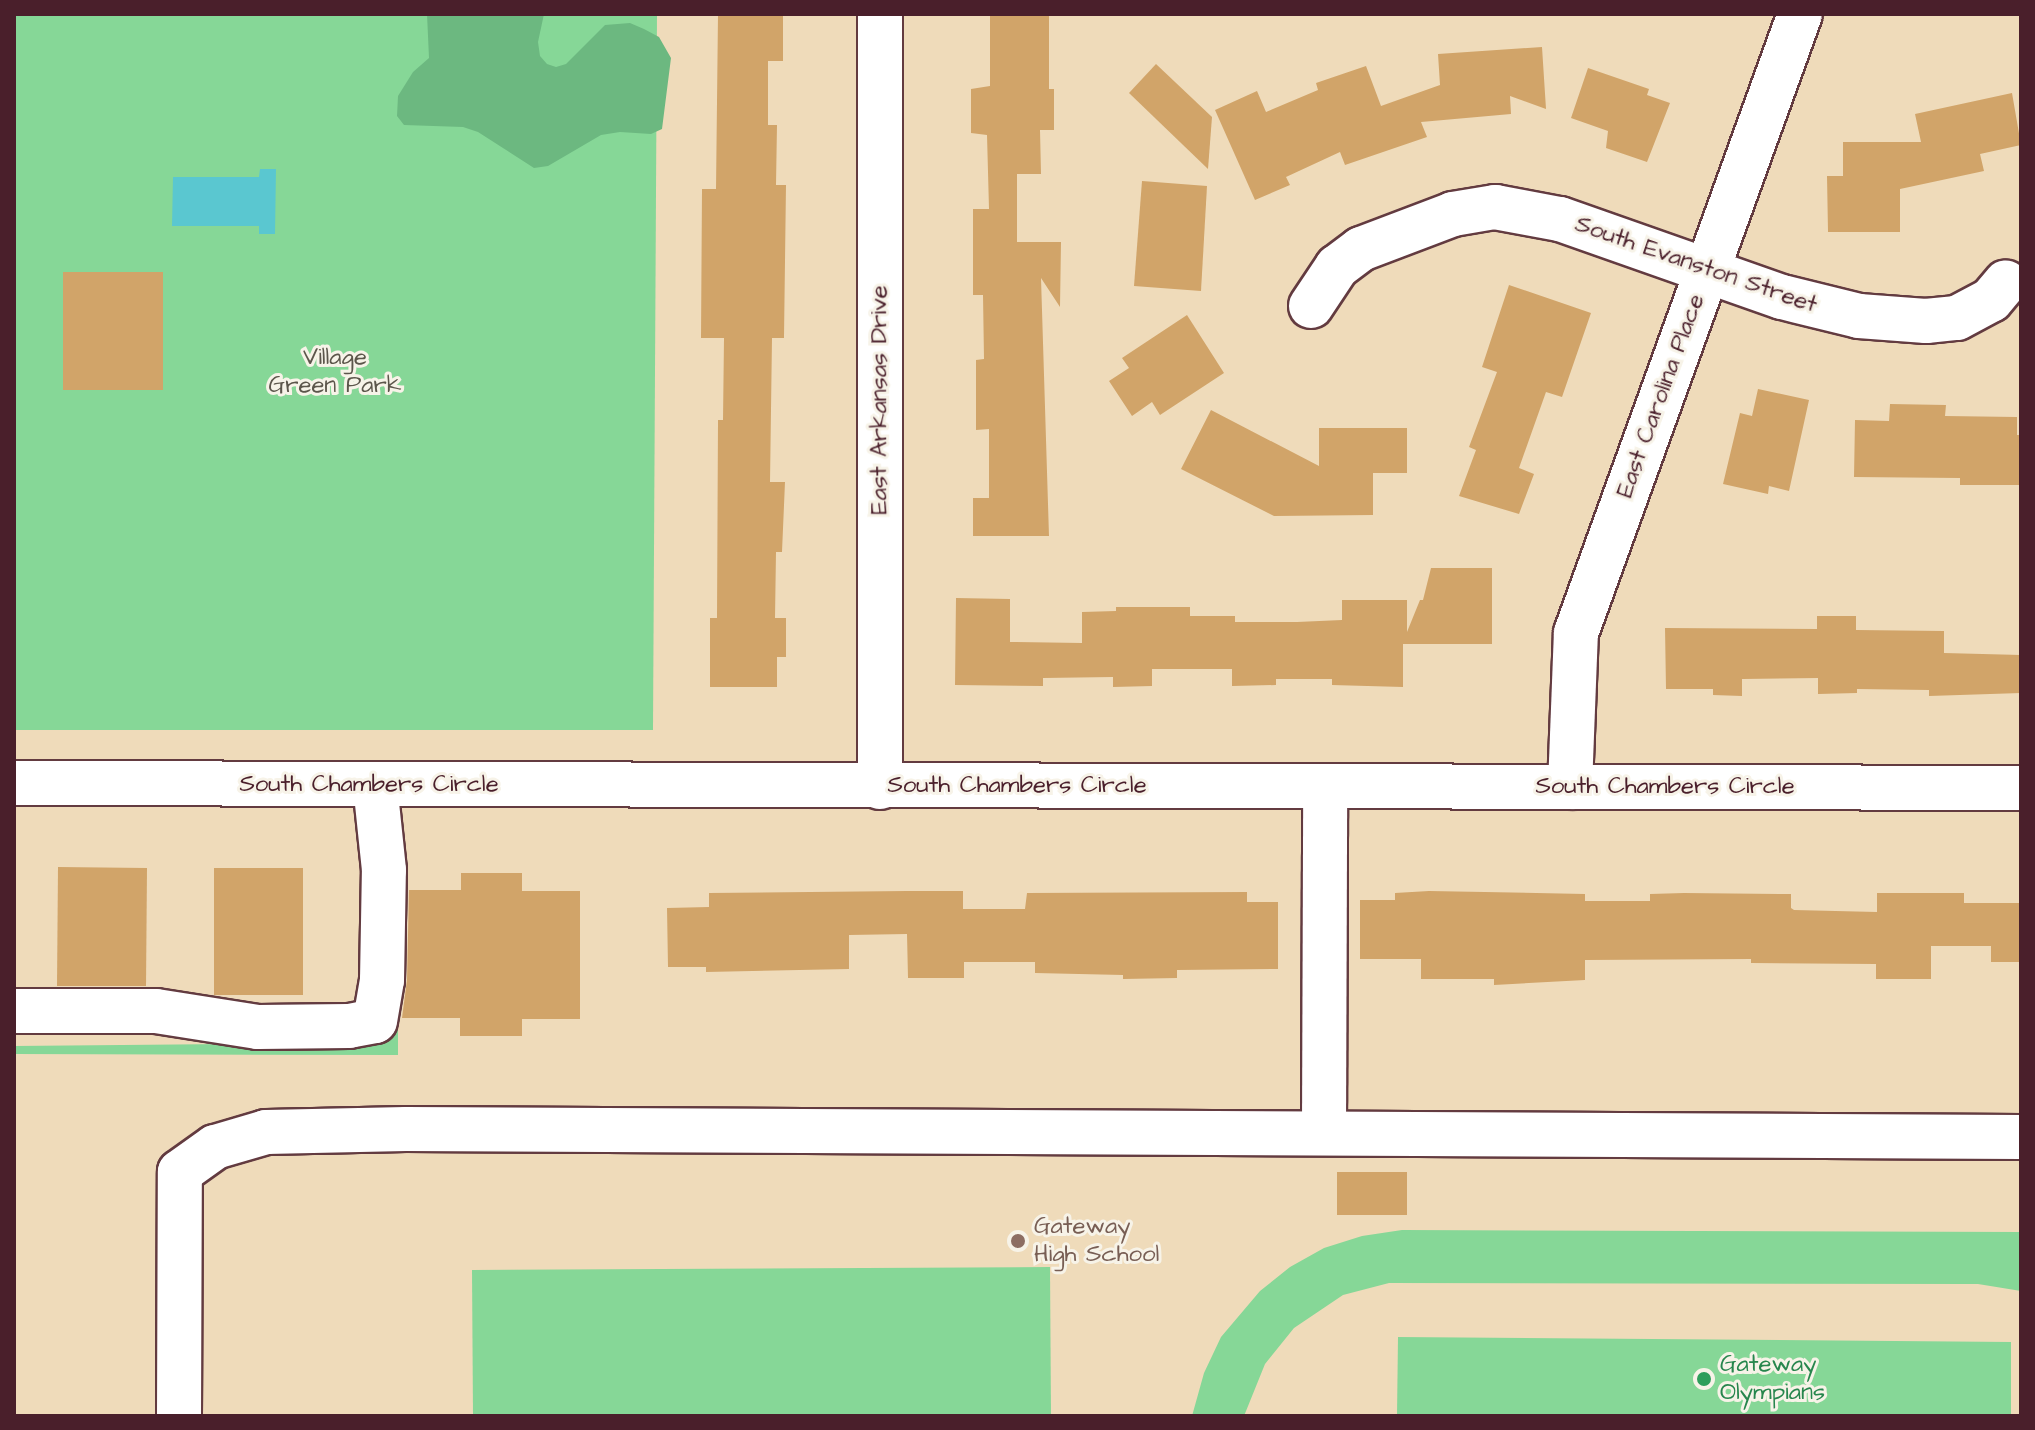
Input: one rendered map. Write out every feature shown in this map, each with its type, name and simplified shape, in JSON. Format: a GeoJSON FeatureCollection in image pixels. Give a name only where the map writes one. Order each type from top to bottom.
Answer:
{"type":"FeatureCollection","features":[{"type":"Feature","properties":{"kind":"street","name":"East Arkansas Drive"},"geometry":{"type":"LineString","coordinates":[[880,14],[880,787]]}},
{"type":"Feature","properties":{"kind":"street","name":"East Carolina Place"},"geometry":{"type":"LineString","coordinates":[[1570,787],[1576,633],[1800,14]]}},
{"type":"Feature","properties":{"kind":"street","name":"South Evanston Street"},"geometry":{"type":"LineString","coordinates":[[1311,306],[1337,267],[1352,254],[1453,214],[1486,208],[1547,215],[1826,310],[1926,321],[1967,316],[1991,300],[2006,282]]}},
{"type":"Feature","properties":{"kind":"street","name":"South Chambers Circle"},"geometry":{"type":"LineString","coordinates":[[14,783],[2021,788]]}},
{"type":"Feature","properties":{"kind":"street"},"geometry":{"type":"LineString","coordinates":[[14,1011],[156,1011],[258,1027],[349,1026],[375,1021],[382,980],[384,870],[375,785]]}},
{"type":"Feature","properties":{"kind":"street"},"geometry":{"type":"LineString","coordinates":[[1324,1133],[1325,786]]}},
{"type":"Feature","properties":{"kind":"street"},"geometry":{"type":"LineString","coordinates":[[179,1416],[180,1172],[204,1153],[249,1136],[281,1130],[2021,1137]]}},
{"type":"Feature","properties":{"kind":"green space","name":"Village Green Park"},"geometry":{"type":"Polygon","coordinates":[[[14,14],[657,14],[653,730],[14,730],[14,14]]]}},
{"type":"Feature","properties":{"kind":"green space"},"geometry":{"type":"Polygon","coordinates":[[[427,14],[544,14],[538,42],[540,56],[547,64],[556,67],[566,64],[605,25],[630,23],[644,29],[659,37],[671,58],[662,129],[651,134],[620,132],[601,135],[548,166],[534,168],[478,132],[463,127],[404,125],[397,116],[398,96],[413,72],[429,58],[427,14]]]}},
{"type":"Feature","properties":{"kind":"green space"},"geometry":{"type":"Polygon","coordinates":[[[398,1023],[398,1055],[14,1054],[14,1046],[353,1043],[398,1023]]]}},
{"type":"Feature","properties":{"kind":"green space"},"geometry":{"type":"Polygon","coordinates":[[[1402,1230],[2021,1232],[2021,1291],[1978,1284],[1389,1283],[1343,1295],[1294,1328],[1265,1364],[1244,1416],[1192,1416],[1204,1373],[1221,1337],[1260,1291],[1290,1267],[1324,1248],[1362,1236],[1402,1230]]]}},
{"type":"Feature","properties":{"kind":"green space"},"geometry":{"type":"Polygon","coordinates":[[[1050,1267],[1051,1416],[473,1416],[472,1270],[1050,1267]]]}},
{"type":"Feature","properties":{"kind":"green space","name":"Gateway Olympians"},"geometry":{"type":"Polygon","coordinates":[[[1398,1337],[2011,1342],[2011,1416],[1397,1416],[1398,1337]]]}},
{"type":"Feature","properties":{"kind":"water"},"geometry":{"type":"Polygon","coordinates":[[[260,169],[276,169],[275,234],[259,234],[259,226],[172,226],[173,177],[259,177],[260,169]]]}},
{"type":"Feature","properties":{"kind":"building"},"geometry":{"type":"Polygon","coordinates":[[[718,14],[783,14],[783,61],[768,61],[768,125],[777,125],[776,185],[786,185],[784,338],[772,338],[770,482],[785,482],[782,552],[776,552],[775,618],[786,618],[786,657],[777,657],[777,687],[710,687],[710,618],[717,618],[718,420],[723,420],[724,338],[701,338],[702,189],[716,189],[718,14]]]}},
{"type":"Feature","properties":{"kind":"building"},"geometry":{"type":"Polygon","coordinates":[[[990,14],[1049,14],[1049,89],[1054,89],[1054,130],[1040,130],[1041,174],[1017,174],[1017,242],[1061,242],[1060,307],[1041,278],[1049,536],[973,536],[973,498],[989,498],[989,429],[976,430],[976,360],[984,359],[983,295],[973,295],[973,209],[989,209],[987,135],[971,133],[971,89],[990,86],[990,14]]]}},
{"type":"Feature","properties":{"kind":"building"},"geometry":{"type":"Polygon","coordinates":[[[1542,47],[1546,109],[1510,96],[1511,114],[1421,122],[1427,137],[1345,165],[1340,152],[1286,177],[1290,185],[1255,200],[1215,110],[1257,91],[1266,112],[1318,90],[1316,83],[1366,66],[1381,106],[1440,85],[1438,54],[1542,47]]]}},
{"type":"Feature","properties":{"kind":"building"},"geometry":{"type":"Polygon","coordinates":[[[1156,64],[1212,117],[1208,169],[1129,93],[1156,64]]]}},
{"type":"Feature","properties":{"kind":"building"},"geometry":{"type":"Polygon","coordinates":[[[1588,68],[1649,89],[1647,95],[1670,103],[1647,162],[1606,148],[1608,131],[1571,118],[1588,68]]]}},
{"type":"Feature","properties":{"kind":"building"},"geometry":{"type":"Polygon","coordinates":[[[2012,93],[2021,145],[1980,154],[1984,171],[1900,189],[1900,232],[1828,232],[1827,176],[1843,176],[1843,142],[1921,142],[1915,114],[2012,93]]]}},
{"type":"Feature","properties":{"kind":"building"},"geometry":{"type":"Polygon","coordinates":[[[1142,181],[1207,186],[1201,291],[1134,286],[1142,181]]]}},
{"type":"Feature","properties":{"kind":"building"},"geometry":{"type":"Polygon","coordinates":[[[63,272],[163,272],[163,390],[63,390],[63,272]]]}},
{"type":"Feature","properties":{"kind":"building"},"geometry":{"type":"Polygon","coordinates":[[[1509,285],[1591,313],[1562,397],[1546,392],[1519,468],[1534,474],[1519,514],[1459,496],[1476,450],[1469,447],[1497,372],[1482,367],[1509,285]]]}},
{"type":"Feature","properties":{"kind":"building"},"geometry":{"type":"Polygon","coordinates":[[[1187,315],[1224,373],[1160,415],[1152,402],[1132,416],[1109,381],[1129,368],[1122,358],[1187,315]]]}},
{"type":"Feature","properties":{"kind":"building"},"geometry":{"type":"Polygon","coordinates":[[[1758,389],[1809,400],[1789,491],[1769,486],[1768,494],[1723,484],[1740,413],[1752,416],[1758,389]]]}},
{"type":"Feature","properties":{"kind":"building"},"geometry":{"type":"Polygon","coordinates":[[[1890,404],[1946,405],[1945,416],[2017,417],[2017,435],[2021,435],[2021,485],[1960,485],[1960,478],[1854,477],[1855,420],[1889,421],[1890,404]]]}},
{"type":"Feature","properties":{"kind":"building"},"geometry":{"type":"Polygon","coordinates":[[[1211,410],[1319,466],[1319,428],[1407,428],[1407,473],[1373,473],[1373,515],[1274,516],[1181,469],[1211,410]]]}},
{"type":"Feature","properties":{"kind":"building"},"geometry":{"type":"Polygon","coordinates":[[[1431,568],[1492,568],[1492,644],[1403,644],[1403,687],[1332,685],[1332,679],[1276,679],[1276,685],[1232,686],[1232,669],[1152,669],[1152,686],[1113,687],[1113,677],[1043,678],[1043,686],[955,685],[956,598],[1010,599],[1010,642],[1082,643],[1082,612],[1116,611],[1116,607],[1190,607],[1190,616],[1235,616],[1235,622],[1297,622],[1342,620],[1342,600],[1407,600],[1407,632],[1420,600],[1423,600],[1431,568]]]}},
{"type":"Feature","properties":{"kind":"building"},"geometry":{"type":"Polygon","coordinates":[[[1817,616],[1856,616],[1856,630],[1944,631],[1944,653],[2021,655],[2021,693],[1929,696],[1929,690],[1857,689],[1857,693],[1818,694],[1818,678],[1742,679],[1742,696],[1713,695],[1713,689],[1666,689],[1665,628],[1817,629],[1817,616]]]}},
{"type":"Feature","properties":{"kind":"building"},"geometry":{"type":"Polygon","coordinates":[[[58,867],[147,868],[146,986],[57,986],[58,867]]]}},
{"type":"Feature","properties":{"kind":"building"},"geometry":{"type":"Polygon","coordinates":[[[214,868],[303,868],[303,995],[214,995],[214,868]]]}},
{"type":"Feature","properties":{"kind":"building"},"geometry":{"type":"Polygon","coordinates":[[[461,873],[522,873],[522,891],[580,891],[580,1019],[522,1019],[522,1036],[460,1036],[460,1018],[402,1018],[407,980],[409,890],[461,890],[461,873]]]}},
{"type":"Feature","properties":{"kind":"building"},"geometry":{"type":"Polygon","coordinates":[[[963,891],[963,909],[1025,909],[1027,893],[1247,892],[1247,902],[1278,902],[1278,969],[1177,970],[1177,978],[1123,979],[1123,975],[1035,973],[1035,962],[964,962],[964,978],[908,978],[907,934],[849,935],[849,969],[706,972],[706,967],[668,967],[667,908],[709,907],[709,893],[963,891]]]}},
{"type":"Feature","properties":{"kind":"building"},"geometry":{"type":"Polygon","coordinates":[[[1395,893],[1585,894],[1585,901],[1650,901],[1650,894],[1791,894],[1791,908],[1794,910],[1877,912],[1877,893],[1964,893],[1964,903],[2021,903],[2021,962],[1991,962],[1991,946],[1931,946],[1931,979],[1876,979],[1876,964],[1751,963],[1751,959],[1585,960],[1585,980],[1494,985],[1494,979],[1421,979],[1421,959],[1360,959],[1360,900],[1395,900],[1395,893]]]}},
{"type":"Feature","properties":{"kind":"building"},"geometry":{"type":"Polygon","coordinates":[[[1337,1172],[1407,1172],[1407,1215],[1337,1215],[1337,1172]]]}},
{"type":"Feature","properties":{"kind":"place","name":"Gateway High School"},"geometry":{"type":"Point","coordinates":[1018,1241]}},
{"type":"Feature","properties":{"kind":"place","name":"Gateway Olympians"},"geometry":{"type":"Point","coordinates":[1704,1379]}}]}
